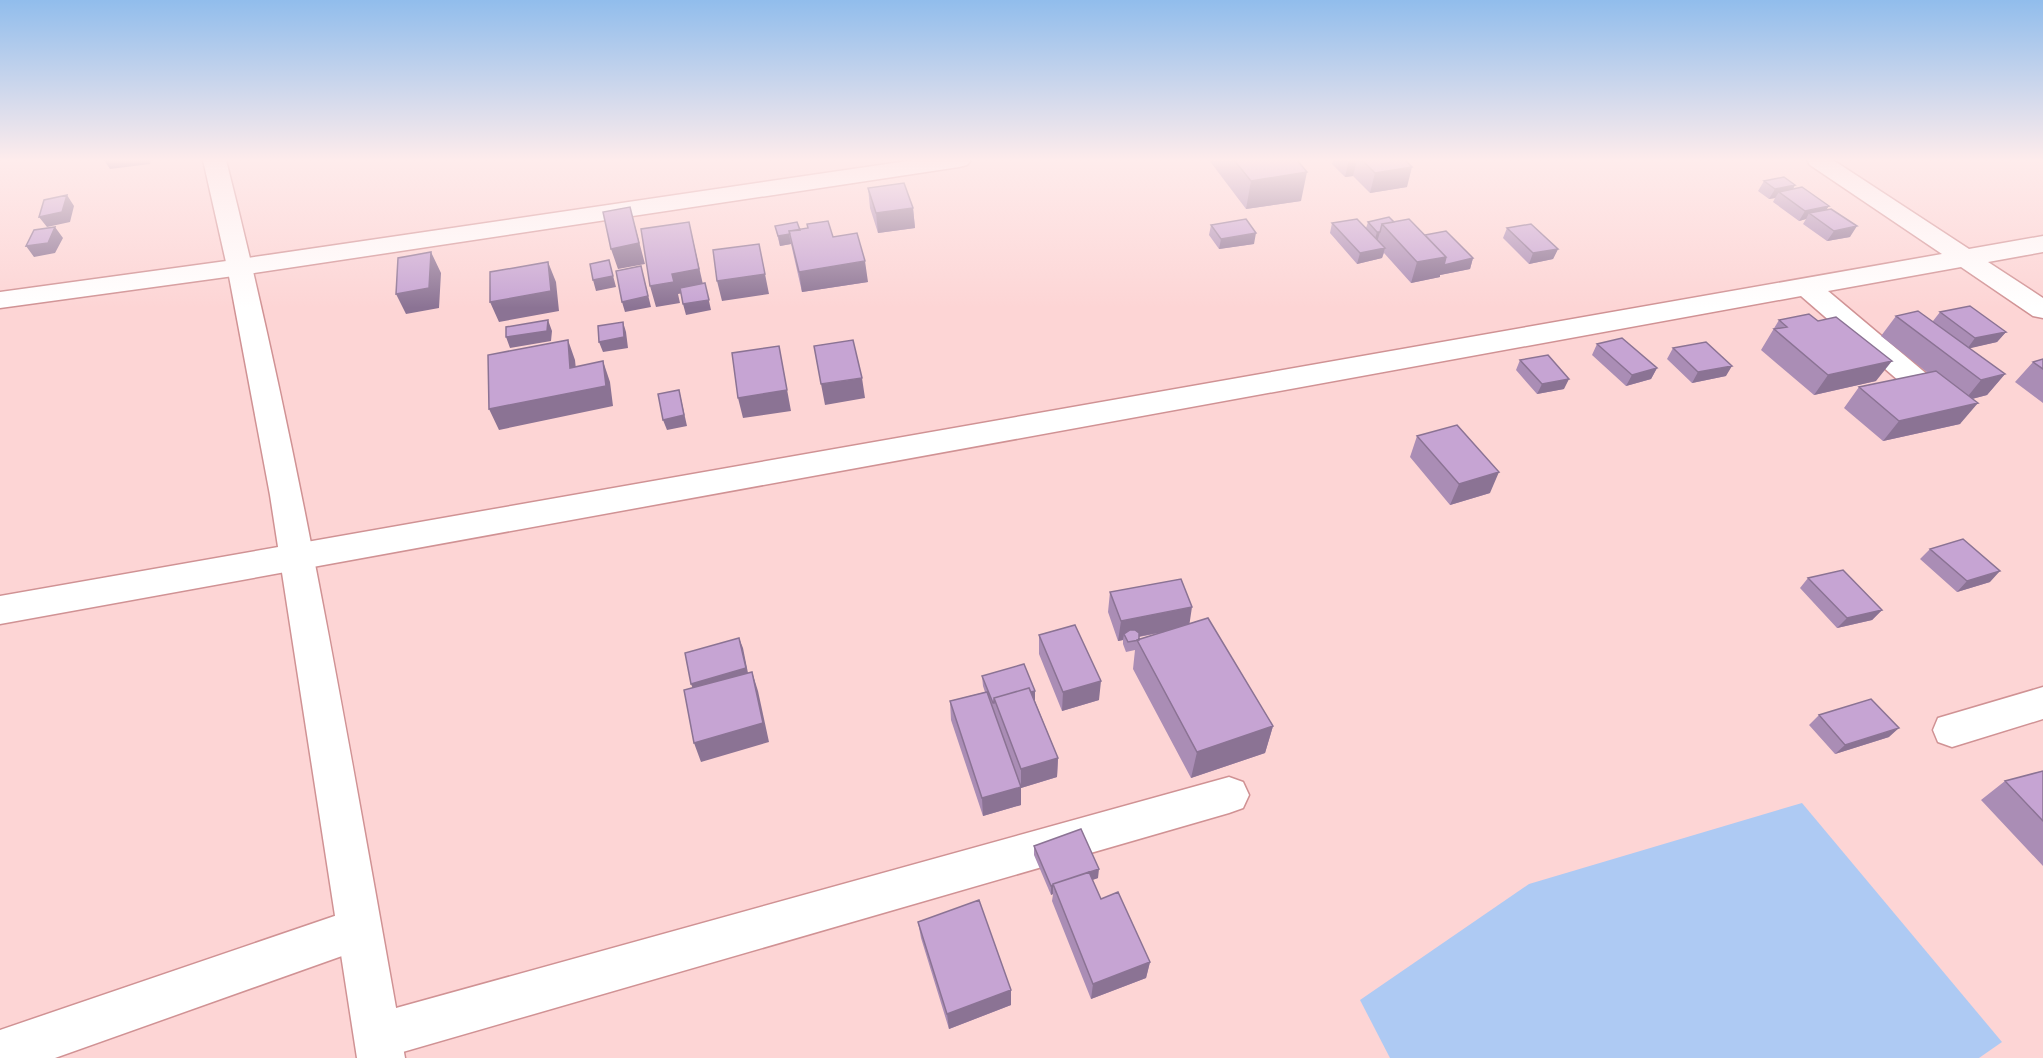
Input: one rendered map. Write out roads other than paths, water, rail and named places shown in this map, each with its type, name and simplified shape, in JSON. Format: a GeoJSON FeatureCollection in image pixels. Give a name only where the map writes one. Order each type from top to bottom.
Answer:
{"type":"FeatureCollection","features":[{"type":"Feature","properties":{"kind":"street"},"geometry":{"type":"LineString","coordinates":[[226,209],[241,267],[299,555],[358,930],[379,1047],[1229,795]]}},
{"type":"Feature","properties":{"kind":"street"},"geometry":{"type":"LineString","coordinates":[[0,300],[628,209]]}},
{"type":"Feature","properties":{"kind":"street"},"geometry":{"type":"LineString","coordinates":[[1892,209],[2043,310]]}},
{"type":"Feature","properties":{"kind":"street"},"geometry":{"type":"LineString","coordinates":[[0,610],[2043,244]]}},
{"type":"Feature","properties":{"kind":"street"},"geometry":{"type":"LineString","coordinates":[[1807,287],[1932,393]]}},
{"type":"Feature","properties":{"kind":"street"},"geometry":{"type":"LineString","coordinates":[[1952,730],[2043,703]]}},
{"type":"Feature","properties":{"kind":"street"},"geometry":{"type":"LineString","coordinates":[[0,1053],[358,930]]}},
{"type":"Feature","properties":{"kind":"water"},"geometry":{"type":"Polygon","coordinates":[[[1802,803],[2002,1042],[1979,1058],[1390,1058],[1360,1000],[1529,884],[1802,803]]]}}]}
